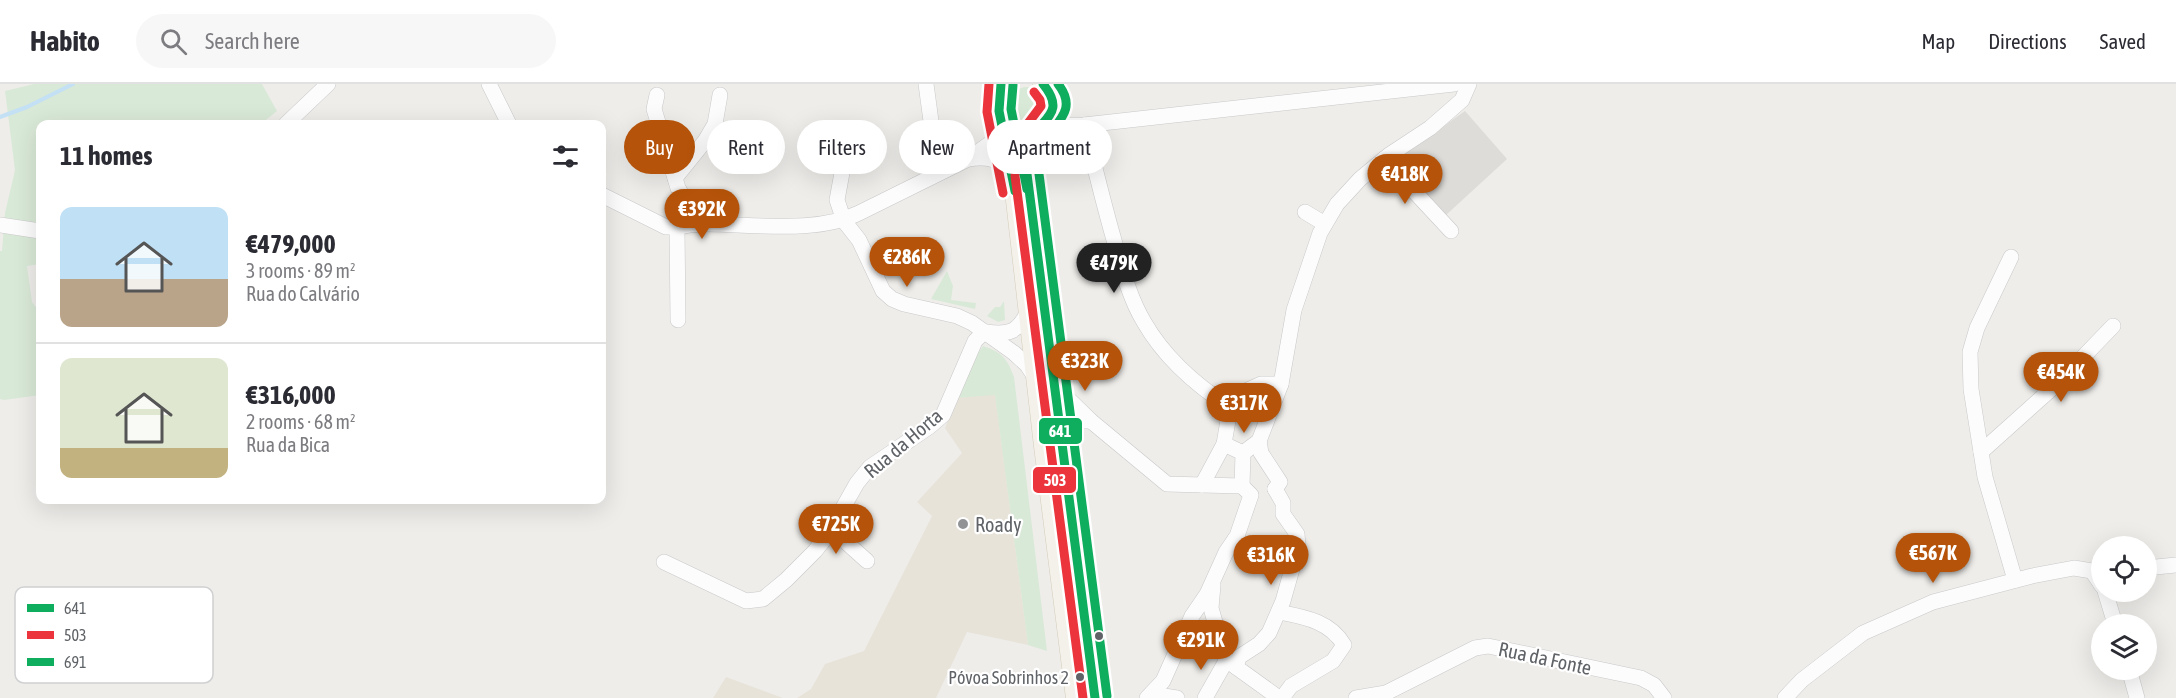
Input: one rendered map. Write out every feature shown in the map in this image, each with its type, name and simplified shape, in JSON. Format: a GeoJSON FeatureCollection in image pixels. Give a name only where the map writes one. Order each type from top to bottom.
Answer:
{"type":"FeatureCollection","features":[{"type":"Feature","properties":{"kind":"main road"},"geometry":{"type":"LineString","coordinates":[[1043,84],[1051,93],[1053,102],[1053,111],[1046,120]]}},
{"type":"Feature","properties":{"kind":"main road"},"geometry":{"type":"LineString","coordinates":[[1002,120],[998,102],[1003,87]]}},
{"type":"Feature","properties":{"kind":"main road"},"geometry":{"type":"LineString","coordinates":[[1013,174],[1076,698]]}},
{"type":"Feature","properties":{"kind":"main road"},"geometry":{"type":"LineString","coordinates":[[1028,174],[1095,698]]}},
{"type":"Feature","properties":{"kind":"street"},"geometry":{"type":"LineString","coordinates":[[290,120],[328,84]]}},
{"type":"Feature","properties":{"kind":"street"},"geometry":{"type":"LineString","coordinates":[[489,84],[507,120]]}},
{"type":"Feature","properties":{"kind":"street"},"geometry":{"type":"LineString","coordinates":[[926,84],[931,120]]}},
{"type":"Feature","properties":{"kind":"street"},"geometry":{"type":"LineString","coordinates":[[1112,122],[1454,84],[1458,88],[1461,100]]}},
{"type":"Feature","properties":{"kind":"street"},"geometry":{"type":"LineString","coordinates":[[1461,100],[1469,84]]}},
{"type":"Feature","properties":{"kind":"street"},"geometry":{"type":"LineString","coordinates":[[1275,489],[1280,482],[1261,453],[1259,441],[1281,384],[1294,310],[1320,232],[1337,204],[1360,179],[1384,159],[1430,128],[1482,84]]}},
{"type":"Feature","properties":{"kind":"street"},"geometry":{"type":"LineString","coordinates":[[657,95],[654,109],[678,188],[698,224]]}},
{"type":"Feature","properties":{"kind":"street"},"geometry":{"type":"LineString","coordinates":[[675,178],[715,124],[720,95]]}},
{"type":"Feature","properties":{"kind":"street"},"geometry":{"type":"LineString","coordinates":[[1053,102],[1056,112],[1066,120]]}},
{"type":"Feature","properties":{"kind":"street"},"geometry":{"type":"LineString","coordinates":[[975,153],[987,142]]}},
{"type":"Feature","properties":{"kind":"street"},"geometry":{"type":"LineString","coordinates":[[1384,159],[1451,231]]}},
{"type":"Feature","properties":{"kind":"street"},"geometry":{"type":"LineString","coordinates":[[842,174],[837,200],[844,221],[859,240],[883,291],[892,299],[904,304],[957,316],[972,323],[1014,353],[1027,365],[1036,379]]}},
{"type":"Feature","properties":{"kind":"street"},"geometry":{"type":"LineString","coordinates":[[606,197],[666,227],[677,228],[698,224],[819,226],[844,221],[936,174]]}},
{"type":"Feature","properties":{"kind":"street"},"geometry":{"type":"LineString","coordinates":[[1097,174],[1121,264],[1135,305],[1144,323],[1169,357],[1215,398],[1231,408]]}},
{"type":"Feature","properties":{"kind":"street"},"geometry":{"type":"LineString","coordinates":[[1305,212],[1325,224]]}},
{"type":"Feature","properties":{"kind":"street"},"geometry":{"type":"LineString","coordinates":[[0,225],[36,230]]}},
{"type":"Feature","properties":{"kind":"street"},"geometry":{"type":"LineString","coordinates":[[677,228],[678,320]]}},
{"type":"Feature","properties":{"kind":"street"},"geometry":{"type":"LineString","coordinates":[[2011,257],[1977,328],[1970,352],[1971,389],[1985,477],[2015,580]]}},
{"type":"Feature","properties":{"kind":"street"},"geometry":{"type":"LineString","coordinates":[[984,332],[1004,335],[1015,330],[1029,311]]}},
{"type":"Feature","properties":{"kind":"street"},"geometry":{"type":"LineString","coordinates":[[1981,452],[2058,383],[2113,326]]}},
{"type":"Feature","properties":{"kind":"street","name":"Rua da Horta"},"geometry":{"type":"LineString","coordinates":[[664,562],[746,601],[754,602],[763,599],[803,565],[827,536],[857,483],[870,467],[943,415],[975,341],[984,332]]}},
{"type":"Feature","properties":{"kind":"street"},"geometry":{"type":"LineString","coordinates":[[1202,485],[1224,444],[1232,397],[1261,384],[1281,384]]}},
{"type":"Feature","properties":{"kind":"street"},"geometry":{"type":"LineString","coordinates":[[1056,387],[1091,421],[1167,484],[1202,485],[1246,491],[1275,489]]}},
{"type":"Feature","properties":{"kind":"street"},"geometry":{"type":"LineString","coordinates":[[1061,433],[1078,422],[1091,421]]}},
{"type":"Feature","properties":{"kind":"street"},"geometry":{"type":"LineString","coordinates":[[1243,453],[1259,441]]}},
{"type":"Feature","properties":{"kind":"street"},"geometry":{"type":"LineString","coordinates":[[1224,444],[1243,453]]}},
{"type":"Feature","properties":{"kind":"street"},"geometry":{"type":"LineString","coordinates":[[1149,696],[1163,681],[1192,616],[1213,582],[1226,552],[1245,519],[1246,491],[1243,453]]}},
{"type":"Feature","properties":{"kind":"street"},"geometry":{"type":"LineString","coordinates":[[1206,698],[1231,664],[1266,639],[1289,584],[1298,545],[1296,534],[1283,514],[1283,503],[1275,489]]}},
{"type":"Feature","properties":{"kind":"street"},"geometry":{"type":"LineString","coordinates":[[835,523],[848,544],[867,561]]}},
{"type":"Feature","properties":{"kind":"street"},"geometry":{"type":"LineString","coordinates":[[1235,539],[1263,561]]}},
{"type":"Feature","properties":{"kind":"street"},"geometry":{"type":"LineString","coordinates":[[2157,567],[2176,565]]}},
{"type":"Feature","properties":{"kind":"street"},"geometry":{"type":"LineString","coordinates":[[1785,698],[1802,680],[1863,633],[1933,602],[2015,580],[2074,568],[2091,570]]}},
{"type":"Feature","properties":{"kind":"street"},"geometry":{"type":"LineString","coordinates":[[1213,582],[1211,608],[1231,664],[1281,698],[1291,686],[1334,661],[1344,645],[1340,638],[1323,624],[1305,617],[1279,612]]}},
{"type":"Feature","properties":{"kind":"street","name":"Rua da Fonte"},"geometry":{"type":"LineString","coordinates":[[1356,698],[1386,693],[1475,648],[1488,646],[1641,678],[1654,685],[1664,698]]}},
{"type":"Feature","properties":{"kind":"street"},"geometry":{"type":"LineString","coordinates":[[2132,680],[2137,698]]}},
{"type":"Feature","properties":{"kind":"street"},"geometry":{"type":"LineString","coordinates":[[1149,696],[1177,698]]}},
{"type":"Feature","properties":{"kind":"shaded area"},"geometry":{"type":"Polygon","coordinates":[[[1465,111],[1507,159],[1446,215],[1395,161],[1465,111]]]}},
{"type":"Feature","properties":{"kind":"shaded area"},"geometry":{"type":"Polygon","coordinates":[[[995,394],[1028,645],[967,632],[936,698],[797,698],[811,689],[825,664],[864,651],[932,516],[917,502],[962,453],[945,428],[957,398],[995,394]]]}},
{"type":"Feature","properties":{"kind":"shaded area"},"geometry":{"type":"Polygon","coordinates":[[[726,677],[783,698],[713,698],[726,677]]]}},
{"type":"Feature","properties":{"kind":"green space"},"geometry":{"type":"Polygon","coordinates":[[[34,84],[262,84],[277,111],[266,120],[36,120],[36,265],[27,266],[32,302],[36,307],[36,396],[4,400],[0,399],[0,251],[2,251],[5,213],[15,170],[5,91],[34,84]]]}},
{"type":"Feature","properties":{"kind":"green space"},"geometry":{"type":"Polygon","coordinates":[[[1027,87],[1039,92],[1044,104],[1039,116],[1030,120],[1015,116],[1010,104],[1015,92],[1027,87]]]}},
{"type":"Feature","properties":{"kind":"green space"},"geometry":{"type":"Polygon","coordinates":[[[947,271],[953,286],[951,300],[976,303],[975,309],[931,299],[947,271]]]}},
{"type":"Feature","properties":{"kind":"green space"},"geometry":{"type":"Polygon","coordinates":[[[1004,301],[1005,320],[998,322],[987,316],[995,307],[1000,307],[1004,301]]]}},
{"type":"Feature","properties":{"kind":"green space"},"geometry":{"type":"Polygon","coordinates":[[[983,346],[1003,357],[1014,377],[1047,651],[1028,645],[995,395],[957,398],[974,359],[983,346]]]}},
{"type":"Feature","properties":{"kind":"waterway"},"geometry":{"type":"LineString","coordinates":[[0,117],[27,107],[73,84]]}},
{"type":"Feature","properties":{"kind":"transit line","name":"503"},"geometry":{"type":"LineString","coordinates":[[989,84],[987,112],[1003,193]]}},
{"type":"Feature","properties":{"kind":"transit line","name":"641"},"geometry":{"type":"LineString","coordinates":[[1001,84],[999,111],[1015,191]]}},
{"type":"Feature","properties":{"kind":"transit line","name":"641"},"geometry":{"type":"LineString","coordinates":[[1043,84],[1053,103],[1052,110],[1029,145],[1027,174],[1095,698]]}},
{"type":"Feature","properties":{"kind":"transit line","name":"691"},"geometry":{"type":"LineString","coordinates":[[1058,84],[1064,94],[1065,110],[1042,146],[1039,174],[1107,696]]}},
{"type":"Feature","properties":{"kind":"transit line","name":"691"},"geometry":{"type":"LineString","coordinates":[[1013,85],[1011,109],[1027,189]]}},
{"type":"Feature","properties":{"kind":"transit line","name":"503"},"geometry":{"type":"LineString","coordinates":[[1034,92],[1041,106],[1023,130],[1018,141],[1015,176],[1083,698]]}},
{"type":"Feature","properties":{"kind":"place","name":"Roady"},"geometry":{"type":"Point","coordinates":[963,524]}},
{"type":"Feature","properties":{"kind":"place","name":"Póvoa Sobrinhos 2"},"geometry":{"type":"Point","coordinates":[1080,677]}}]}
